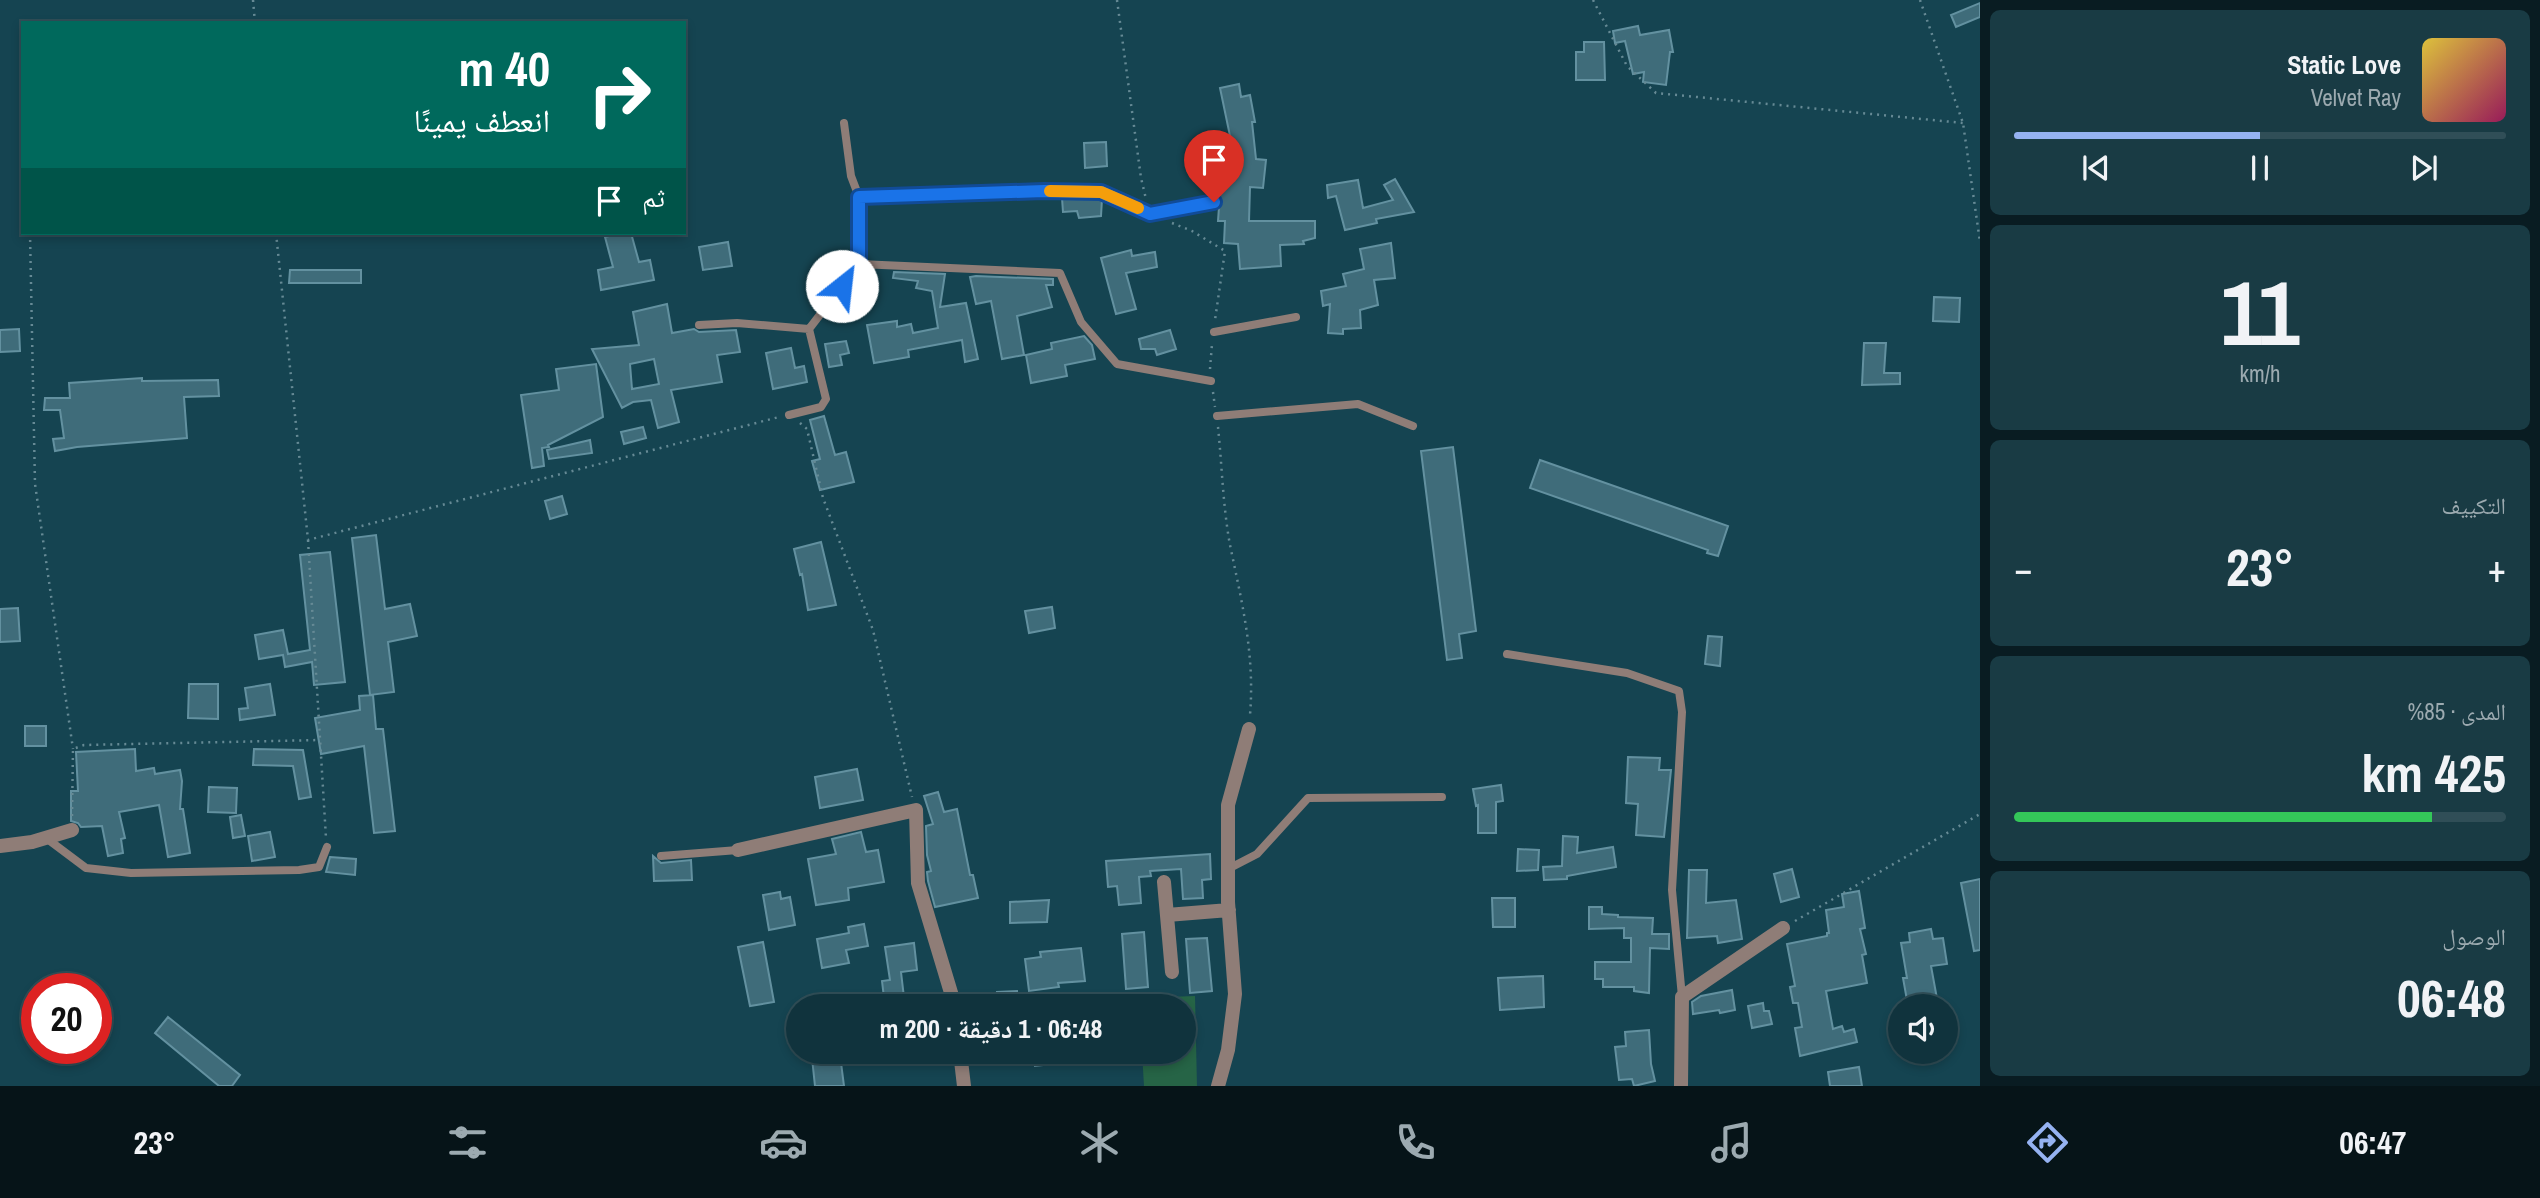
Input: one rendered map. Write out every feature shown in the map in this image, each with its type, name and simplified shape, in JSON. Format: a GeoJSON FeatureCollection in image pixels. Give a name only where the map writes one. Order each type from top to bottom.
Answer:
{"type":"FeatureCollection","features":[{"type":"Feature","properties":{"kind":"street"},"geometry":{"type":"LineString","coordinates":[[1218,1086],[1228,1050],[1235,994],[1229,910],[1228,805],[1249,729]]}},
{"type":"Feature","properties":{"kind":"street"},"geometry":{"type":"LineString","coordinates":[[738,850],[916,810],[918,883],[951,994]]}},
{"type":"Feature","properties":{"kind":"street"},"geometry":{"type":"LineString","coordinates":[[0,846],[46,838],[72,830]]}},
{"type":"Feature","properties":{"kind":"street"},"geometry":{"type":"LineString","coordinates":[[1164,882],[1172,972]]}},
{"type":"Feature","properties":{"kind":"street"},"geometry":{"type":"LineString","coordinates":[[1167,915],[1229,910]]}},
{"type":"Feature","properties":{"kind":"street"},"geometry":{"type":"LineString","coordinates":[[1681,1086],[1682,997],[1783,928]]}},
{"type":"Feature","properties":{"kind":"street"},"geometry":{"type":"LineString","coordinates":[[960,1064],[961,1082]]}},
{"type":"Feature","properties":{"kind":"lane"},"geometry":{"type":"LineString","coordinates":[[809,329],[859,264],[859,197],[851,176],[844,123]]}},
{"type":"Feature","properties":{"kind":"lane"},"geometry":{"type":"LineString","coordinates":[[859,197],[1044,191],[1101,192],[1150,214],[1214,202]]}},
{"type":"Feature","properties":{"kind":"lane"},"geometry":{"type":"LineString","coordinates":[[859,264],[1060,273],[1081,322],[1117,364],[1211,381]]}},
{"type":"Feature","properties":{"kind":"lane"},"geometry":{"type":"LineString","coordinates":[[1214,332],[1296,317]]}},
{"type":"Feature","properties":{"kind":"lane"},"geometry":{"type":"LineString","coordinates":[[699,325],[737,323],[809,329]]}},
{"type":"Feature","properties":{"kind":"lane"},"geometry":{"type":"LineString","coordinates":[[789,415],[821,407],[826,399],[809,329]]}},
{"type":"Feature","properties":{"kind":"lane"},"geometry":{"type":"LineString","coordinates":[[1217,416],[1358,404],[1413,426]]}},
{"type":"Feature","properties":{"kind":"lane"},"geometry":{"type":"LineString","coordinates":[[1507,654],[1627,673],[1679,691],[1682,712],[1672,890],[1682,997]]}},
{"type":"Feature","properties":{"kind":"lane"},"geometry":{"type":"LineString","coordinates":[[1228,869],[1257,854],[1308,798],[1442,797]]}},
{"type":"Feature","properties":{"kind":"lane"},"geometry":{"type":"LineString","coordinates":[[46,838],[86,868],[131,873],[299,870],[318,867],[327,847]]}},
{"type":"Feature","properties":{"kind":"lane"},"geometry":{"type":"LineString","coordinates":[[661,856],[738,850]]}},
{"type":"Feature","properties":{"kind":"path"},"geometry":{"type":"LineString","coordinates":[[253,0],[255,21]]}},
{"type":"Feature","properties":{"kind":"path"},"geometry":{"type":"LineString","coordinates":[[1117,0],[1141,178],[1150,214],[1192,231],[1225,251],[1209,364],[1230,542],[1246,614],[1253,680],[1249,729]]}},
{"type":"Feature","properties":{"kind":"path"},"geometry":{"type":"LineString","coordinates":[[1593,0],[1627,66],[1656,93],[1963,123]]}},
{"type":"Feature","properties":{"kind":"path"},"geometry":{"type":"LineString","coordinates":[[1920,0],[1963,123],[1980,242]]}},
{"type":"Feature","properties":{"kind":"path"},"geometry":{"type":"LineString","coordinates":[[30,235],[35,484],[73,749],[72,830]]}},
{"type":"Feature","properties":{"kind":"path"},"geometry":{"type":"LineString","coordinates":[[276,235],[308,540],[327,847]]}},
{"type":"Feature","properties":{"kind":"path"},"geometry":{"type":"LineString","coordinates":[[308,540],[789,415],[807,429],[823,498],[873,630],[916,810]]}},
{"type":"Feature","properties":{"kind":"path"},"geometry":{"type":"LineString","coordinates":[[73,749],[83,745],[320,740]]}},
{"type":"Feature","properties":{"kind":"path"},"geometry":{"type":"LineString","coordinates":[[1783,928],[1980,814]]}},
{"type":"Feature","properties":{"kind":"green space"},"geometry":{"type":"Polygon","coordinates":[[[1196,1041],[1197,1086],[1144,1086],[1143,1064],[1196,1064],[1196,1041]]]}},
{"type":"Feature","properties":{"kind":"building"},"geometry":{"type":"Polygon","coordinates":[[[1980,3],[1980,17],[1956,27],[1951,15],[1980,3]]]}},
{"type":"Feature","properties":{"kind":"building"},"geometry":{"type":"Polygon","coordinates":[[[1638,26],[1640,35],[1669,30],[1673,52],[1670,52],[1666,85],[1643,82],[1644,72],[1633,74],[1625,41],[1615,43],[1613,31],[1638,26]]]}},
{"type":"Feature","properties":{"kind":"building"},"geometry":{"type":"Polygon","coordinates":[[[1584,42],[1604,42],[1605,80],[1576,80],[1576,52],[1584,52],[1584,42]]]}},
{"type":"Feature","properties":{"kind":"building"},"geometry":{"type":"Polygon","coordinates":[[[1239,84],[1241,97],[1250,95],[1255,122],[1252,122],[1256,159],[1266,160],[1263,188],[1250,187],[1249,221],[1315,221],[1315,238],[1303,241],[1304,244],[1280,245],[1281,266],[1240,269],[1238,244],[1224,243],[1225,221],[1218,221],[1221,179],[1210,178],[1211,165],[1233,166],[1220,88],[1239,84]]]}},
{"type":"Feature","properties":{"kind":"building"},"geometry":{"type":"Polygon","coordinates":[[[1106,142],[1107,166],[1085,168],[1084,143],[1106,142]]]}},
{"type":"Feature","properties":{"kind":"building"},"geometry":{"type":"Polygon","coordinates":[[[1395,179],[1414,212],[1376,219],[1377,223],[1345,230],[1336,196],[1328,198],[1327,185],[1358,180],[1363,208],[1393,200],[1384,185],[1395,179]]]}},
{"type":"Feature","properties":{"kind":"building"},"geometry":{"type":"Polygon","coordinates":[[[1062,198],[1102,199],[1101,216],[1079,218],[1077,211],[1063,212],[1062,198]]]}},
{"type":"Feature","properties":{"kind":"building"},"geometry":{"type":"Polygon","coordinates":[[[632,235],[639,262],[650,260],[654,280],[601,290],[598,270],[613,267],[605,237],[632,235]]]}},
{"type":"Feature","properties":{"kind":"building"},"geometry":{"type":"Polygon","coordinates":[[[728,242],[732,266],[703,270],[699,247],[728,242]]]}},
{"type":"Feature","properties":{"kind":"building"},"geometry":{"type":"Polygon","coordinates":[[[1391,243],[1395,278],[1374,280],[1378,305],[1360,310],[1361,328],[1343,329],[1343,334],[1328,333],[1330,304],[1323,306],[1321,291],[1346,286],[1343,274],[1364,269],[1360,249],[1391,243]]]}},
{"type":"Feature","properties":{"kind":"building"},"geometry":{"type":"Polygon","coordinates":[[[1131,250],[1132,256],[1155,252],[1157,267],[1126,273],[1136,309],[1116,314],[1101,258],[1131,250]]]}},
{"type":"Feature","properties":{"kind":"building"},"geometry":{"type":"Polygon","coordinates":[[[290,270],[361,270],[361,283],[289,283],[290,270]]]}},
{"type":"Feature","properties":{"kind":"building"},"geometry":{"type":"Polygon","coordinates":[[[894,272],[945,274],[940,307],[966,303],[978,359],[965,362],[962,340],[908,350],[909,357],[874,363],[867,325],[897,321],[897,327],[911,324],[913,333],[938,328],[932,291],[916,288],[918,281],[893,278],[894,272]]]}},
{"type":"Feature","properties":{"kind":"building"},"geometry":{"type":"Polygon","coordinates":[[[970,277],[1053,279],[1053,285],[1046,285],[1052,307],[1017,316],[1024,355],[1002,359],[991,301],[976,304],[970,277]]]}},
{"type":"Feature","properties":{"kind":"building"},"geometry":{"type":"Polygon","coordinates":[[[1934,297],[1960,298],[1959,322],[1933,321],[1934,297]]]}},
{"type":"Feature","properties":{"kind":"building"},"geometry":{"type":"Polygon","coordinates":[[[667,304],[672,333],[694,329],[699,332],[736,330],[740,352],[717,355],[722,382],[671,390],[679,422],[658,428],[651,400],[633,402],[622,408],[592,349],[639,345],[633,312],[667,304]],[[654,359],[630,364],[632,389],[659,384],[654,359]]]}},
{"type":"Feature","properties":{"kind":"building"},"geometry":{"type":"Polygon","coordinates":[[[19,329],[20,351],[0,352],[0,330],[19,329]]]}},
{"type":"Feature","properties":{"kind":"building"},"geometry":{"type":"Polygon","coordinates":[[[1170,330],[1176,349],[1157,355],[1155,349],[1141,349],[1139,339],[1170,330]]]}},
{"type":"Feature","properties":{"kind":"building"},"geometry":{"type":"Polygon","coordinates":[[[1084,336],[1092,345],[1095,359],[1065,365],[1067,376],[1031,383],[1026,355],[1052,349],[1051,343],[1084,336]]]}},
{"type":"Feature","properties":{"kind":"building"},"geometry":{"type":"Polygon","coordinates":[[[846,341],[849,353],[840,355],[842,365],[829,367],[825,344],[846,341]]]}},
{"type":"Feature","properties":{"kind":"building"},"geometry":{"type":"Polygon","coordinates":[[[1864,343],[1886,343],[1884,373],[1900,373],[1900,384],[1862,385],[1864,343]]]}},
{"type":"Feature","properties":{"kind":"building"},"geometry":{"type":"Polygon","coordinates":[[[791,348],[795,368],[804,366],[807,382],[773,389],[766,353],[791,348]]]}},
{"type":"Feature","properties":{"kind":"building"},"geometry":{"type":"Polygon","coordinates":[[[596,364],[603,417],[548,445],[549,447],[542,448],[544,466],[532,468],[521,395],[559,390],[556,369],[596,364]]]}},
{"type":"Feature","properties":{"kind":"building"},"geometry":{"type":"Polygon","coordinates":[[[142,378],[142,381],[218,380],[219,396],[184,397],[187,438],[55,451],[53,439],[64,438],[60,410],[44,410],[45,398],[70,398],[69,383],[142,378]]]}},
{"type":"Feature","properties":{"kind":"building"},"geometry":{"type":"Polygon","coordinates":[[[824,416],[835,455],[846,452],[854,482],[820,490],[812,461],[820,459],[810,420],[824,416]]]}},
{"type":"Feature","properties":{"kind":"building"},"geometry":{"type":"Polygon","coordinates":[[[643,427],[646,438],[624,444],[621,432],[643,427]]]}},
{"type":"Feature","properties":{"kind":"building"},"geometry":{"type":"Polygon","coordinates":[[[590,440],[592,453],[549,459],[547,450],[590,440]]]}},
{"type":"Feature","properties":{"kind":"building"},"geometry":{"type":"Polygon","coordinates":[[[1453,447],[1476,631],[1459,634],[1462,658],[1447,660],[1421,451],[1453,447]]]}},
{"type":"Feature","properties":{"kind":"building"},"geometry":{"type":"Polygon","coordinates":[[[1540,460],[1728,526],[1718,556],[1707,553],[1708,550],[1530,488],[1540,460]]]}},
{"type":"Feature","properties":{"kind":"building"},"geometry":{"type":"Polygon","coordinates":[[[562,496],[567,514],[550,519],[545,501],[562,496]]]}},
{"type":"Feature","properties":{"kind":"building"},"geometry":{"type":"Polygon","coordinates":[[[376,535],[385,609],[410,604],[417,636],[388,642],[394,692],[370,695],[352,538],[376,535]]]}},
{"type":"Feature","properties":{"kind":"building"},"geometry":{"type":"Polygon","coordinates":[[[821,542],[836,605],[808,610],[802,574],[800,575],[794,549],[821,542]]]}},
{"type":"Feature","properties":{"kind":"building"},"geometry":{"type":"Polygon","coordinates":[[[330,552],[345,682],[314,685],[312,662],[285,667],[283,655],[259,659],[255,635],[283,630],[288,654],[310,650],[300,555],[330,552]]]}},
{"type":"Feature","properties":{"kind":"building"},"geometry":{"type":"Polygon","coordinates":[[[1052,607],[1055,628],[1029,633],[1025,611],[1052,607]]]}},
{"type":"Feature","properties":{"kind":"building"},"geometry":{"type":"Polygon","coordinates":[[[18,608],[20,641],[0,642],[0,609],[18,608]]]}},
{"type":"Feature","properties":{"kind":"building"},"geometry":{"type":"Polygon","coordinates":[[[1708,636],[1722,637],[1720,666],[1705,664],[1708,636]]]}},
{"type":"Feature","properties":{"kind":"building"},"geometry":{"type":"Polygon","coordinates":[[[189,684],[218,684],[218,719],[188,718],[189,684]]]}},
{"type":"Feature","properties":{"kind":"building"},"geometry":{"type":"Polygon","coordinates":[[[270,684],[275,715],[240,720],[239,709],[248,708],[245,688],[270,684]]]}},
{"type":"Feature","properties":{"kind":"building"},"geometry":{"type":"Polygon","coordinates":[[[373,695],[376,729],[383,729],[395,831],[374,833],[364,746],[321,754],[315,718],[360,710],[359,696],[373,695]]]}},
{"type":"Feature","properties":{"kind":"building"},"geometry":{"type":"Polygon","coordinates":[[[25,726],[46,726],[46,746],[25,746],[25,726]]]}},
{"type":"Feature","properties":{"kind":"building"},"geometry":{"type":"Polygon","coordinates":[[[135,749],[136,771],[154,768],[155,774],[180,770],[180,809],[183,809],[190,853],[168,857],[159,805],[119,812],[125,838],[121,839],[123,853],[108,856],[102,826],[81,827],[71,821],[71,791],[78,791],[76,752],[135,749]]]}},
{"type":"Feature","properties":{"kind":"building"},"geometry":{"type":"Polygon","coordinates":[[[254,749],[303,750],[311,797],[299,799],[293,766],[253,765],[254,749]]]}},
{"type":"Feature","properties":{"kind":"building"},"geometry":{"type":"Polygon","coordinates":[[[1628,757],[1660,758],[1659,770],[1671,770],[1664,837],[1636,835],[1638,804],[1626,803],[1628,757]]]}},
{"type":"Feature","properties":{"kind":"building"},"geometry":{"type":"Polygon","coordinates":[[[857,769],[863,800],[820,808],[815,777],[857,769]]]}},
{"type":"Feature","properties":{"kind":"building"},"geometry":{"type":"Polygon","coordinates":[[[1501,785],[1503,801],[1496,802],[1496,833],[1478,833],[1478,805],[1476,806],[1473,789],[1501,785]]]}},
{"type":"Feature","properties":{"kind":"building"},"geometry":{"type":"Polygon","coordinates":[[[209,787],[237,788],[236,813],[208,812],[209,787]]]}},
{"type":"Feature","properties":{"kind":"building"},"geometry":{"type":"Polygon","coordinates":[[[938,792],[944,812],[957,809],[970,875],[973,875],[978,898],[935,907],[927,872],[931,871],[927,855],[926,826],[933,824],[924,796],[938,792]]]}},
{"type":"Feature","properties":{"kind":"building"},"geometry":{"type":"Polygon","coordinates":[[[241,815],[245,836],[233,838],[230,817],[241,815]]]}},
{"type":"Feature","properties":{"kind":"building"},"geometry":{"type":"Polygon","coordinates":[[[270,832],[275,857],[252,861],[248,836],[270,832]]]}},
{"type":"Feature","properties":{"kind":"building"},"geometry":{"type":"Polygon","coordinates":[[[861,832],[866,852],[878,850],[884,882],[848,888],[849,900],[816,905],[808,859],[836,854],[832,839],[861,832]]]}},
{"type":"Feature","properties":{"kind":"building"},"geometry":{"type":"Polygon","coordinates":[[[1563,836],[1578,837],[1577,853],[1613,847],[1616,867],[1567,876],[1567,879],[1544,880],[1543,867],[1562,866],[1563,836]]]}},
{"type":"Feature","properties":{"kind":"building"},"geometry":{"type":"Polygon","coordinates":[[[1518,849],[1539,850],[1538,870],[1517,871],[1518,849]]]}},
{"type":"Feature","properties":{"kind":"building"},"geometry":{"type":"Polygon","coordinates":[[[1210,854],[1211,879],[1202,880],[1203,898],[1183,899],[1181,869],[1150,871],[1151,876],[1139,877],[1141,903],[1119,905],[1117,886],[1108,887],[1106,861],[1210,854]]]}},
{"type":"Feature","properties":{"kind":"building"},"geometry":{"type":"Polygon","coordinates":[[[653,856],[661,863],[691,860],[692,880],[654,881],[653,856]]]}},
{"type":"Feature","properties":{"kind":"building"},"geometry":{"type":"Polygon","coordinates":[[[330,857],[356,859],[355,875],[326,872],[330,857]]]}},
{"type":"Feature","properties":{"kind":"building"},"geometry":{"type":"Polygon","coordinates":[[[1792,869],[1799,897],[1781,902],[1774,874],[1792,869]]]}},
{"type":"Feature","properties":{"kind":"building"},"geometry":{"type":"Polygon","coordinates":[[[1689,870],[1707,870],[1706,903],[1736,900],[1742,939],[1718,943],[1717,936],[1687,938],[1689,870]]]}},
{"type":"Feature","properties":{"kind":"building"},"geometry":{"type":"Polygon","coordinates":[[[1980,879],[1980,950],[1974,951],[1961,883],[1980,879]]]}},
{"type":"Feature","properties":{"kind":"building"},"geometry":{"type":"Polygon","coordinates":[[[1859,891],[1865,928],[1860,929],[1866,954],[1862,955],[1867,983],[1826,991],[1833,1029],[1842,1026],[1844,1032],[1854,1029],[1857,1042],[1800,1056],[1795,1028],[1802,1027],[1798,1003],[1793,1003],[1790,987],[1795,986],[1787,944],[1827,936],[1829,933],[1826,910],[1844,907],[1842,894],[1859,891]]]}},
{"type":"Feature","properties":{"kind":"building"},"geometry":{"type":"Polygon","coordinates":[[[780,892],[781,899],[790,897],[795,925],[769,930],[763,895],[780,892]]]}},
{"type":"Feature","properties":{"kind":"building"},"geometry":{"type":"Polygon","coordinates":[[[1492,898],[1515,898],[1515,927],[1493,927],[1492,898]]]}},
{"type":"Feature","properties":{"kind":"building"},"geometry":{"type":"Polygon","coordinates":[[[1049,900],[1047,922],[1010,923],[1010,902],[1049,900]]]}},
{"type":"Feature","properties":{"kind":"building"},"geometry":{"type":"Polygon","coordinates":[[[1589,907],[1602,907],[1602,914],[1618,917],[1653,918],[1652,934],[1669,934],[1669,949],[1650,948],[1649,993],[1634,991],[1634,987],[1603,987],[1603,979],[1595,979],[1595,962],[1631,962],[1631,938],[1624,938],[1624,928],[1589,929],[1589,907]]]}},
{"type":"Feature","properties":{"kind":"building"},"geometry":{"type":"Polygon","coordinates":[[[864,924],[868,946],[846,950],[849,963],[822,968],[817,939],[849,933],[848,927],[864,924]]]}},
{"type":"Feature","properties":{"kind":"building"},"geometry":{"type":"Polygon","coordinates":[[[1931,929],[1933,939],[1943,938],[1947,964],[1931,966],[1936,994],[1906,994],[1903,978],[1907,978],[1901,943],[1910,942],[1909,933],[1931,929]]]}},
{"type":"Feature","properties":{"kind":"building"},"geometry":{"type":"Polygon","coordinates":[[[1144,932],[1148,987],[1126,989],[1122,934],[1144,932]]]}},
{"type":"Feature","properties":{"kind":"building"},"geometry":{"type":"Polygon","coordinates":[[[1207,938],[1212,991],[1190,993],[1186,939],[1207,938]]]}},
{"type":"Feature","properties":{"kind":"building"},"geometry":{"type":"Polygon","coordinates":[[[763,942],[774,1002],[750,1006],[738,947],[763,942]]]}},
{"type":"Feature","properties":{"kind":"building"},"geometry":{"type":"Polygon","coordinates":[[[914,943],[917,970],[901,972],[904,994],[884,994],[882,981],[890,980],[885,947],[914,943]]]}},
{"type":"Feature","properties":{"kind":"building"},"geometry":{"type":"Polygon","coordinates":[[[1081,948],[1085,981],[1058,983],[1059,987],[1029,991],[1025,959],[1041,957],[1040,952],[1081,948]]]}},
{"type":"Feature","properties":{"kind":"building"},"geometry":{"type":"Polygon","coordinates":[[[1543,976],[1544,1007],[1500,1010],[1498,978],[1543,976]]]}},
{"type":"Feature","properties":{"kind":"building"},"geometry":{"type":"Polygon","coordinates":[[[1732,990],[1735,1010],[1693,1014],[1692,1002],[1701,996],[1732,990]]]}},
{"type":"Feature","properties":{"kind":"building"},"geometry":{"type":"Polygon","coordinates":[[[1017,991],[1017,994],[997,994],[1017,991]]]}},
{"type":"Feature","properties":{"kind":"building"},"geometry":{"type":"Polygon","coordinates":[[[1763,1003],[1764,1011],[1769,1011],[1772,1024],[1752,1028],[1748,1006],[1763,1003]]]}},
{"type":"Feature","properties":{"kind":"building"},"geometry":{"type":"Polygon","coordinates":[[[168,1017],[240,1075],[232,1086],[219,1086],[155,1033],[168,1017]]]}},
{"type":"Feature","properties":{"kind":"building"},"geometry":{"type":"Polygon","coordinates":[[[1649,1030],[1655,1081],[1634,1086],[1632,1079],[1619,1080],[1615,1047],[1626,1046],[1625,1032],[1649,1030]]]}},
{"type":"Feature","properties":{"kind":"building"},"geometry":{"type":"Polygon","coordinates":[[[813,1064],[841,1064],[844,1086],[815,1086],[813,1064]]]}},
{"type":"Feature","properties":{"kind":"building"},"geometry":{"type":"Polygon","coordinates":[[[1859,1067],[1862,1086],[1830,1086],[1828,1072],[1859,1067]]]}},
{"type":"Feature","properties":{"kind":"slow traffic"},"geometry":{"type":"LineString","coordinates":[[1050,191],[1101,192],[1138,208]]}},
{"type":"Feature","properties":{"kind":"route"},"geometry":{"type":"LineString","coordinates":[[842,286],[859,264],[859,197],[1044,191],[1101,192],[1150,214],[1214,202]]}}]}
